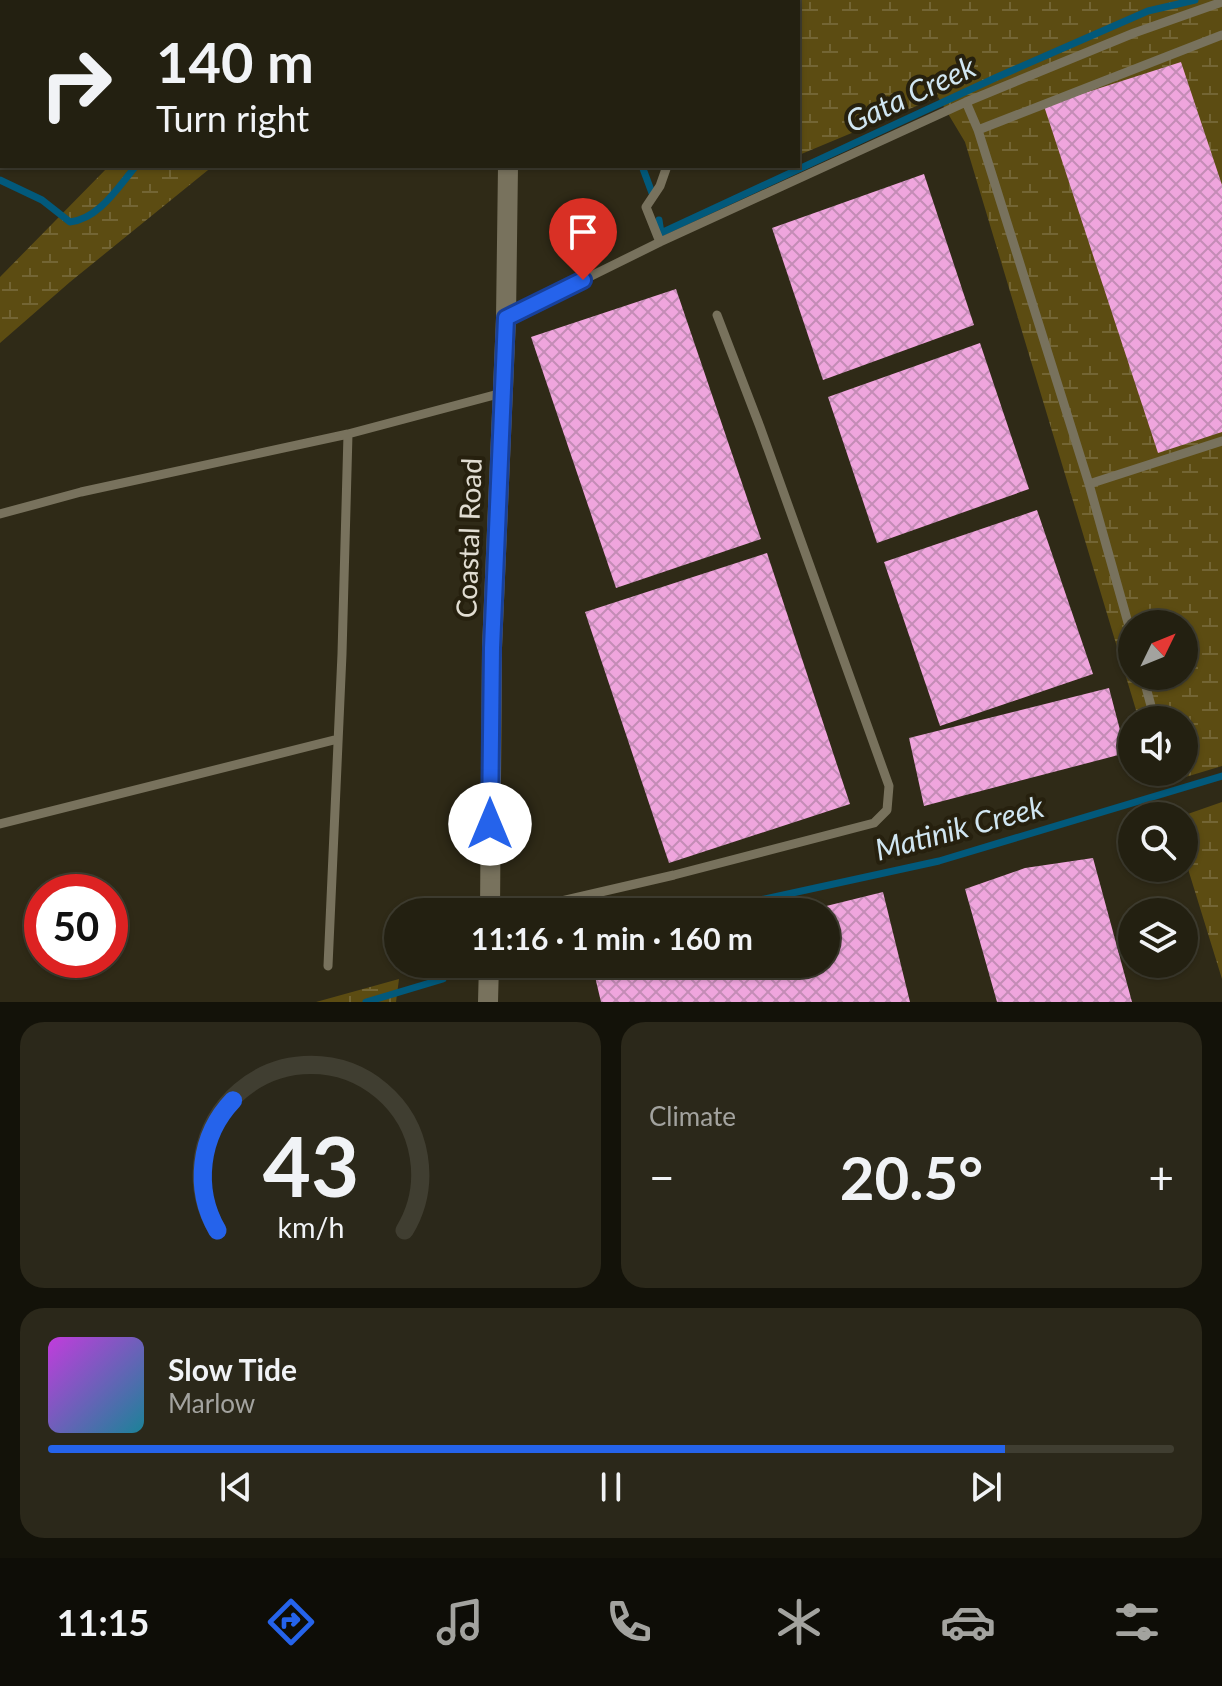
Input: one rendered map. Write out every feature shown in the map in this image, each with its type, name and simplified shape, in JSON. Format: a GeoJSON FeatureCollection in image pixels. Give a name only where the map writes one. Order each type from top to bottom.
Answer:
{"type":"FeatureCollection","features":[{"type":"Feature","properties":{"kind":"main road","name":"Coastal Road"},"geometry":{"type":"LineString","coordinates":[[490,898],[492,648],[506,318],[508,168]]}},
{"type":"Feature","properties":{"kind":"main road"},"geometry":{"type":"LineString","coordinates":[[488,1002],[489,978]]}},
{"type":"Feature","properties":{"kind":"lane"},"geometry":{"type":"LineString","coordinates":[[506,318],[660,242],[966,102],[1134,33],[1222,2]]}},
{"type":"Feature","properties":{"kind":"lane"},"geometry":{"type":"LineString","coordinates":[[978,130],[1222,35]]}},
{"type":"Feature","properties":{"kind":"lane"},"geometry":{"type":"LineString","coordinates":[[966,102],[978,130],[1089,484],[1124,610]]}},
{"type":"Feature","properties":{"kind":"lane"},"geometry":{"type":"LineString","coordinates":[[660,242],[646,207],[660,186],[666,168]]}},
{"type":"Feature","properties":{"kind":"lane"},"geometry":{"type":"LineString","coordinates":[[575,898],[874,823],[887,810],[889,786],[717,315]]}},
{"type":"Feature","properties":{"kind":"lane"},"geometry":{"type":"LineString","coordinates":[[0,514],[81,492],[348,434],[502,393]]}},
{"type":"Feature","properties":{"kind":"lane"},"geometry":{"type":"LineString","coordinates":[[328,966],[348,434]]}},
{"type":"Feature","properties":{"kind":"lane"},"geometry":{"type":"LineString","coordinates":[[1089,484],[1222,441]]}},
{"type":"Feature","properties":{"kind":"lane"},"geometry":{"type":"LineString","coordinates":[[0,824],[338,739]]}},
{"type":"Feature","properties":{"kind":"green space"},"geometry":{"type":"Polygon","coordinates":[[[800,0],[1222,0],[1222,766],[1198,773],[1198,706],[1135,706],[1130,690],[1198,690],[1198,610],[1118,610],[1118,650],[965,142],[938,97],[800,155],[800,0]]]}},
{"type":"Feature","properties":{"kind":"green space"},"geometry":{"type":"Polygon","coordinates":[[[107,168],[211,168],[0,343],[0,277],[107,168]]]}},
{"type":"Feature","properties":{"kind":"green space"},"geometry":{"type":"Polygon","coordinates":[[[1222,802],[1222,979],[1192,882],[1198,882],[1198,810],[1222,802]]]}},
{"type":"Feature","properties":{"kind":"green space"},"geometry":{"type":"Polygon","coordinates":[[[399,979],[396,1002],[316,1002],[399,979]]]}},
{"type":"Feature","properties":{"kind":"building"},"geometry":{"type":"Polygon","coordinates":[[[1181,62],[1222,185],[1222,432],[1158,453],[1044,106],[1181,62]]]}},
{"type":"Feature","properties":{"kind":"building"},"geometry":{"type":"Polygon","coordinates":[[[924,174],[974,325],[823,380],[772,228],[924,174]]]}},
{"type":"Feature","properties":{"kind":"building"},"geometry":{"type":"Polygon","coordinates":[[[676,289],[761,539],[616,588],[531,337],[676,289]]]}},
{"type":"Feature","properties":{"kind":"building"},"geometry":{"type":"Polygon","coordinates":[[[980,343],[1029,489],[877,543],[828,397],[980,343]]]}},
{"type":"Feature","properties":{"kind":"building"},"geometry":{"type":"Polygon","coordinates":[[[1037,510],[1093,674],[940,726],[884,562],[1037,510]]]}},
{"type":"Feature","properties":{"kind":"building"},"geometry":{"type":"Polygon","coordinates":[[[767,553],[850,804],[669,863],[585,612],[767,553]]]}},
{"type":"Feature","properties":{"kind":"building"},"geometry":{"type":"Polygon","coordinates":[[[1109,688],[1118,722],[1118,755],[924,806],[909,738],[1109,688]]]}},
{"type":"Feature","properties":{"kind":"building"},"geometry":{"type":"Polygon","coordinates":[[[1093,858],[1118,950],[1118,978],[1126,978],[1132,1002],[997,1002],[965,889],[1025,868],[1093,858]]]}},
{"type":"Feature","properties":{"kind":"building"},"geometry":{"type":"Polygon","coordinates":[[[883,892],[910,1002],[601,1002],[595,978],[840,978],[840,903],[883,892]]]}},
{"type":"Feature","properties":{"kind":"waterway","name":"Gata Creek"},"geometry":{"type":"LineString","coordinates":[[659,220],[661,233],[995,78],[1148,11],[1195,0]]}},
{"type":"Feature","properties":{"kind":"waterway","name":"Gata Creek"},"geometry":{"type":"LineString","coordinates":[[0,180],[42,200],[70,222],[80,220],[99,208],[134,168]]}},
{"type":"Feature","properties":{"kind":"waterway","name":"Gata Creek"},"geometry":{"type":"LineString","coordinates":[[643,168],[652,193]]}},
{"type":"Feature","properties":{"kind":"waterway","name":"Matinik Creek"},"geometry":{"type":"LineString","coordinates":[[769,898],[939,861],[1222,776]]}},
{"type":"Feature","properties":{"kind":"waterway","name":"Matinik Creek"},"geometry":{"type":"LineString","coordinates":[[366,1002],[443,979]]}},
{"type":"Feature","properties":{"kind":"route"},"geometry":{"type":"LineString","coordinates":[[490,824],[492,648],[506,318],[583,280]]}}]}
